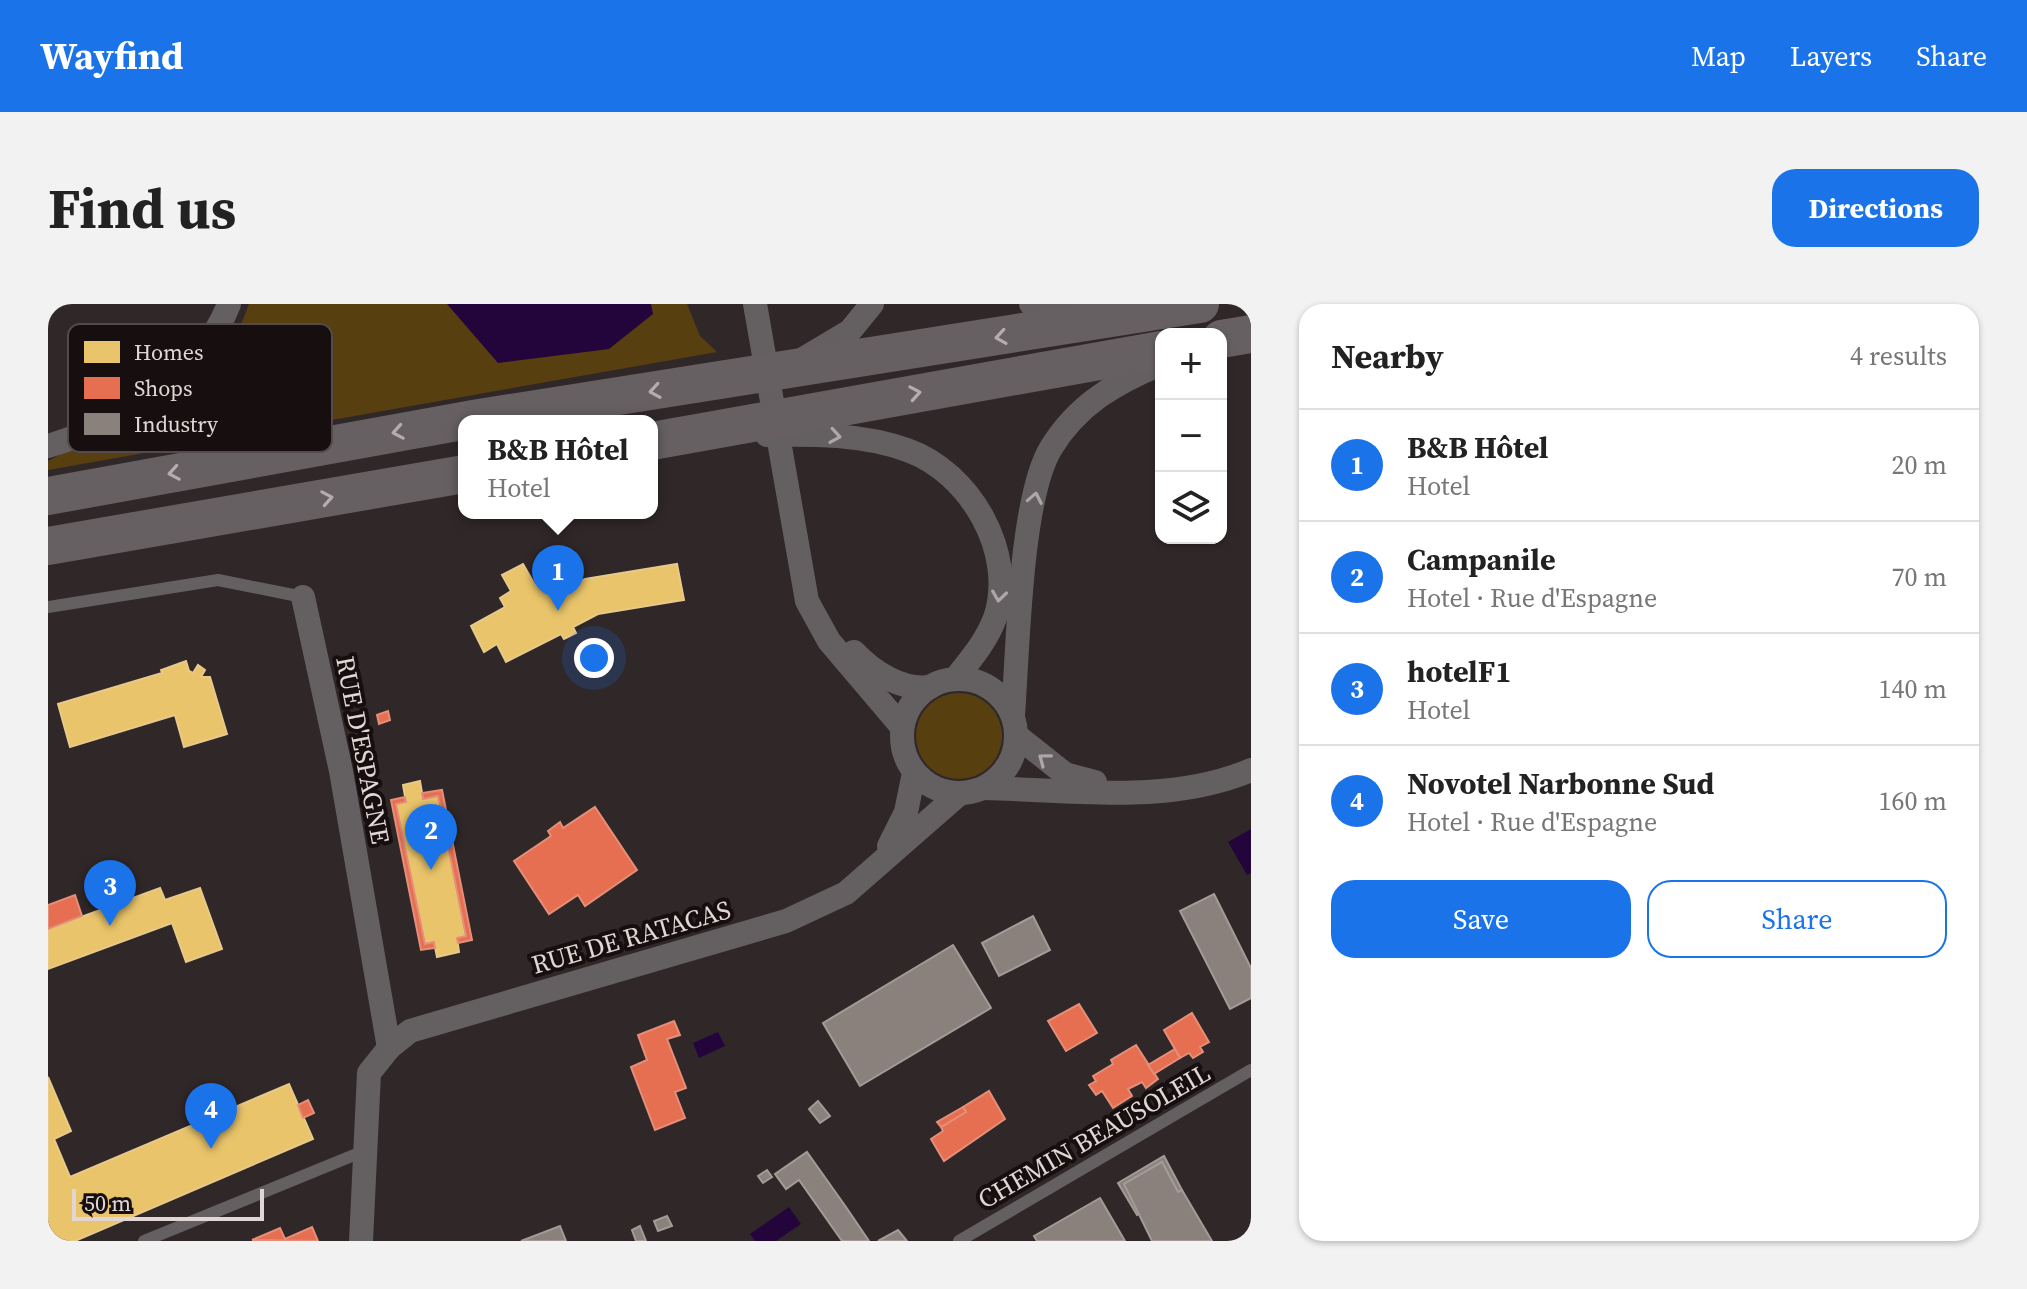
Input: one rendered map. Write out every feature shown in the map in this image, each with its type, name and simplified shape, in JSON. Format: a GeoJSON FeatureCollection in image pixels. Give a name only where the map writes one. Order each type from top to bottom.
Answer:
{"type":"FeatureCollection","features":[{"type":"Feature","properties":{"kind":"main road"},"geometry":{"type":"LineString","coordinates":[[498,415],[1200,304]]}},
{"type":"Feature","properties":{"kind":"main road"},"geometry":{"type":"LineString","coordinates":[[662,439],[1155,351]]}},
{"type":"Feature","properties":{"kind":"main road"},"geometry":{"type":"LineString","coordinates":[[332,445],[458,422]]}},
{"type":"Feature","properties":{"kind":"main road"},"geometry":{"type":"LineString","coordinates":[[48,496],[291,452]]}},
{"type":"Feature","properties":{"kind":"main road"},"geometry":{"type":"LineString","coordinates":[[48,546],[458,475]]}},
{"type":"Feature","properties":{"kind":"street"},"geometry":{"type":"LineString","coordinates":[[221,324],[229,304]]}},
{"type":"Feature","properties":{"kind":"street"},"geometry":{"type":"LineString","coordinates":[[755,304],[768,330]]}},
{"type":"Feature","properties":{"kind":"street"},"geometry":{"type":"LineString","coordinates":[[770,304],[768,330],[807,601],[829,641],[902,727]]}},
{"type":"Feature","properties":{"kind":"street"},"geometry":{"type":"LineString","coordinates":[[732,379],[810,356],[850,331],[872,304]]}},
{"type":"Feature","properties":{"kind":"street"},"geometry":{"type":"LineString","coordinates":[[1031,304],[1160,310]]}},
{"type":"Feature","properties":{"kind":"street"},"geometry":{"type":"LineString","coordinates":[[984,788],[1013,758],[1026,560],[1036,491],[1050,449],[1084,407],[1121,380],[1155,366]]}},
{"type":"Feature","properties":{"kind":"street"},"geometry":{"type":"LineString","coordinates":[[662,439],[818,434],[908,450],[950,473],[983,516],[1002,573],[996,616],[984,643],[955,679]]}},
{"type":"Feature","properties":{"kind":"street"},"geometry":{"type":"LineString","coordinates":[[48,446],[68,440]]}},
{"type":"Feature","properties":{"kind":"street"},"geometry":{"type":"LineString","coordinates":[[790,470],[821,591],[838,634],[870,669],[915,689],[955,679],[985,685],[1001,696],[1015,725],[1065,774],[1128,790]]}},
{"type":"Feature","properties":{"kind":"street","name":"RUE D'ESPAGNE"},"geometry":{"type":"LineString","coordinates":[[303,597],[341,771],[389,1048]]}},
{"type":"Feature","properties":{"kind":"street"},"geometry":{"type":"LineString","coordinates":[[930,687],[911,706],[902,727],[902,743],[914,773],[934,789],[958,795],[984,788],[1195,789],[1251,770]]}},
{"type":"Feature","properties":{"kind":"street","name":"RUE DE RATACAS"},"geometry":{"type":"LineString","coordinates":[[881,863],[906,812],[914,773]]}},
{"type":"Feature","properties":{"kind":"street","name":"RUE DE RATACAS"},"geometry":{"type":"LineString","coordinates":[[389,1048],[410,1031],[786,921],[846,893],[958,795]]}},
{"type":"Feature","properties":{"kind":"street"},"geometry":{"type":"LineString","coordinates":[[361,1241],[369,1073],[389,1048]]}},
{"type":"Feature","properties":{"kind":"lane"},"geometry":{"type":"LineString","coordinates":[[48,607],[218,580],[303,597]]}},
{"type":"Feature","properties":{"kind":"lane","name":"CHEMIN BEAUSOLEIL"},"geometry":{"type":"LineString","coordinates":[[959,1241],[1251,1070]]}},
{"type":"Feature","properties":{"kind":"lane"},"geometry":{"type":"LineString","coordinates":[[144,1241],[364,1151]]}},
{"type":"Feature","properties":{"kind":"shaded area"},"geometry":{"type":"Polygon","coordinates":[[[249,304],[687,304],[700,336],[717,352],[332,420],[332,324],[241,324],[249,304]]]}},
{"type":"Feature","properties":{"kind":"shaded area"},"geometry":{"type":"Polygon","coordinates":[[[447,304],[651,304],[653,314],[609,349],[498,363],[447,304]]]}},
{"type":"Feature","properties":{"kind":"shaded area"},"geometry":{"type":"Polygon","coordinates":[[[68,450],[150,452],[48,470],[48,461],[68,450]]]}},
{"type":"Feature","properties":{"kind":"shaded area"},"geometry":{"type":"Polygon","coordinates":[[[959,693],[983,700],[995,712],[1002,736],[995,760],[983,772],[959,779],[935,772],[923,760],[916,736],[923,712],[935,700],[959,693]]]}},
{"type":"Feature","properties":{"kind":"shaded area"},"geometry":{"type":"Polygon","coordinates":[[[1251,829],[1251,873],[1247,875],[1228,842],[1251,829]]]}},
{"type":"Feature","properties":{"kind":"shaded area"},"geometry":{"type":"Polygon","coordinates":[[[718,1032],[725,1046],[699,1058],[693,1043],[718,1032]]]}},
{"type":"Feature","properties":{"kind":"shaded area"},"geometry":{"type":"Polygon","coordinates":[[[789,1207],[801,1224],[776,1241],[755,1241],[750,1234],[789,1207]]]}},
{"type":"Feature","properties":{"kind":"building: Homes"},"geometry":{"type":"Polygon","coordinates":[[[523,564],[535,585],[547,579],[555,595],[585,579],[677,564],[684,600],[598,614],[573,627],[576,633],[564,639],[561,634],[506,662],[497,644],[484,652],[471,626],[505,607],[500,598],[511,591],[502,575],[523,564]]]}},
{"type":"Feature","properties":{"kind":"building: Homes"},"geometry":{"type":"Polygon","coordinates":[[[186,661],[189,671],[193,673],[198,665],[205,670],[201,677],[210,677],[227,734],[184,747],[175,715],[70,747],[58,704],[162,673],[161,670],[186,661]]]}},
{"type":"Feature","properties":{"kind":"building: Homes"},"geometry":{"type":"Polygon","coordinates":[[[420,781],[423,799],[438,796],[466,936],[457,938],[459,952],[437,957],[434,942],[425,944],[396,804],[406,802],[403,785],[420,781]]]}},
{"type":"Feature","properties":{"kind":"building: Homes"},"geometry":{"type":"Polygon","coordinates":[[[160,888],[165,900],[200,888],[222,949],[186,962],[172,923],[48,969],[48,929],[160,888]]]}},
{"type":"Feature","properties":{"kind":"building: Homes"},"geometry":{"type":"Polygon","coordinates":[[[48,1077],[71,1131],[54,1139],[70,1177],[289,1084],[313,1139],[75,1241],[48,1241],[48,1077]]]}},
{"type":"Feature","properties":{"kind":"building: Shops"},"geometry":{"type":"Polygon","coordinates":[[[388,711],[390,720],[379,724],[377,715],[388,711]]]}},
{"type":"Feature","properties":{"kind":"building: Shops"},"geometry":{"type":"Polygon","coordinates":[[[442,790],[472,940],[458,943],[457,938],[466,936],[438,796],[423,799],[422,793],[442,790]]]}},
{"type":"Feature","properties":{"kind":"building: Shops"},"geometry":{"type":"Polygon","coordinates":[[[405,797],[406,802],[396,804],[425,944],[434,942],[435,948],[421,950],[391,800],[405,797]]]}},
{"type":"Feature","properties":{"kind":"building: Shops"},"geometry":{"type":"Polygon","coordinates":[[[595,807],[637,870],[585,906],[578,895],[549,914],[514,861],[551,836],[548,831],[560,822],[563,828],[595,807]]]}},
{"type":"Feature","properties":{"kind":"building: Shops"},"geometry":{"type":"Polygon","coordinates":[[[75,895],[82,916],[48,929],[48,905],[75,895]]]}},
{"type":"Feature","properties":{"kind":"building: Shops"},"geometry":{"type":"Polygon","coordinates":[[[1079,1004],[1097,1033],[1066,1051],[1048,1021],[1079,1004]]]}},
{"type":"Feature","properties":{"kind":"building: Shops"},"geometry":{"type":"Polygon","coordinates":[[[1192,1013],[1209,1042],[1200,1047],[1203,1052],[1193,1058],[1189,1053],[1180,1058],[1164,1030],[1192,1013]]]}},
{"type":"Feature","properties":{"kind":"building: Shops"},"geometry":{"type":"Polygon","coordinates":[[[674,1021],[680,1035],[667,1039],[686,1088],[675,1092],[685,1118],[655,1130],[631,1067],[647,1060],[638,1035],[674,1021]]]}},
{"type":"Feature","properties":{"kind":"building: Shops"},"geometry":{"type":"Polygon","coordinates":[[[1136,1045],[1158,1079],[1146,1088],[1142,1082],[1128,1089],[1132,1096],[1113,1108],[1102,1091],[1096,1095],[1089,1085],[1096,1081],[1093,1076],[1113,1064],[1111,1060],[1136,1045]]]}},
{"type":"Feature","properties":{"kind":"building: Shops"},"geometry":{"type":"Polygon","coordinates":[[[1175,1049],[1180,1058],[1154,1074],[1148,1065],[1175,1049]]]}},
{"type":"Feature","properties":{"kind":"building: Shops"},"geometry":{"type":"Polygon","coordinates":[[[989,1091],[1005,1119],[944,1161],[931,1139],[943,1131],[941,1127],[966,1112],[963,1107],[989,1091]]]}},
{"type":"Feature","properties":{"kind":"building: Shops"},"geometry":{"type":"Polygon","coordinates":[[[308,1100],[314,1113],[303,1118],[298,1105],[308,1100]]]}},
{"type":"Feature","properties":{"kind":"building: Shops"},"geometry":{"type":"Polygon","coordinates":[[[963,1107],[966,1112],[941,1127],[937,1122],[963,1107]]]}},
{"type":"Feature","properties":{"kind":"building: Shops"},"geometry":{"type":"Polygon","coordinates":[[[312,1227],[318,1241],[252,1240],[280,1228],[285,1239],[312,1227]]]}},
{"type":"Feature","properties":{"kind":"building: Industry"},"geometry":{"type":"Polygon","coordinates":[[[1214,894],[1251,968],[1251,998],[1230,1009],[1180,911],[1214,894]]]}},
{"type":"Feature","properties":{"kind":"building: Industry"},"geometry":{"type":"Polygon","coordinates":[[[1033,916],[1050,950],[999,976],[982,943],[1033,916]]]}},
{"type":"Feature","properties":{"kind":"building: Industry"},"geometry":{"type":"Polygon","coordinates":[[[953,945],[991,1008],[860,1086],[823,1023],[953,945]]]}},
{"type":"Feature","properties":{"kind":"building: Industry"},"geometry":{"type":"Polygon","coordinates":[[[818,1101],[830,1116],[820,1123],[809,1109],[818,1101]]]}},
{"type":"Feature","properties":{"kind":"building: Industry"},"geometry":{"type":"Polygon","coordinates":[[[807,1152],[869,1241],[842,1241],[799,1180],[786,1189],[775,1174],[807,1152]]]}},
{"type":"Feature","properties":{"kind":"building: Industry"},"geometry":{"type":"Polygon","coordinates":[[[1164,1156],[1182,1190],[1178,1192],[1162,1162],[1124,1184],[1141,1213],[1137,1215],[1118,1183],[1164,1156]]]}},
{"type":"Feature","properties":{"kind":"building: Industry"},"geometry":{"type":"Polygon","coordinates":[[[1162,1162],[1178,1192],[1182,1190],[1212,1241],[1152,1241],[1124,1184],[1162,1162]]]}},
{"type":"Feature","properties":{"kind":"building: Industry"},"geometry":{"type":"Polygon","coordinates":[[[767,1170],[772,1177],[763,1183],[758,1176],[767,1170]]]}},
{"type":"Feature","properties":{"kind":"building: Industry"},"geometry":{"type":"Polygon","coordinates":[[[1100,1198],[1125,1241],[1037,1241],[1034,1236],[1100,1198]]]}},
{"type":"Feature","properties":{"kind":"building: Industry"},"geometry":{"type":"Polygon","coordinates":[[[667,1216],[672,1226],[658,1231],[654,1221],[667,1216]]]}},
{"type":"Feature","properties":{"kind":"building: Industry"},"geometry":{"type":"Polygon","coordinates":[[[560,1226],[566,1241],[521,1241],[560,1226]]]}},
{"type":"Feature","properties":{"kind":"building: Industry"},"geometry":{"type":"Polygon","coordinates":[[[640,1226],[646,1241],[636,1241],[632,1230],[640,1226]]]}},
{"type":"Feature","properties":{"kind":"building: Industry"},"geometry":{"type":"Polygon","coordinates":[[[898,1230],[907,1241],[878,1241],[898,1230]]]}},
{"type":"Feature","properties":{"kind":"place","name":"B&B Hôtel"},"geometry":{"type":"Point","coordinates":[558,611]}},
{"type":"Feature","properties":{"kind":"place","name":"Campanile"},"geometry":{"type":"Point","coordinates":[431,870]}},
{"type":"Feature","properties":{"kind":"place","name":"hotelF1"},"geometry":{"type":"Point","coordinates":[110,926]}},
{"type":"Feature","properties":{"kind":"place","name":"Novotel Narbonne Sud"},"geometry":{"type":"Point","coordinates":[211,1149]}}]}
